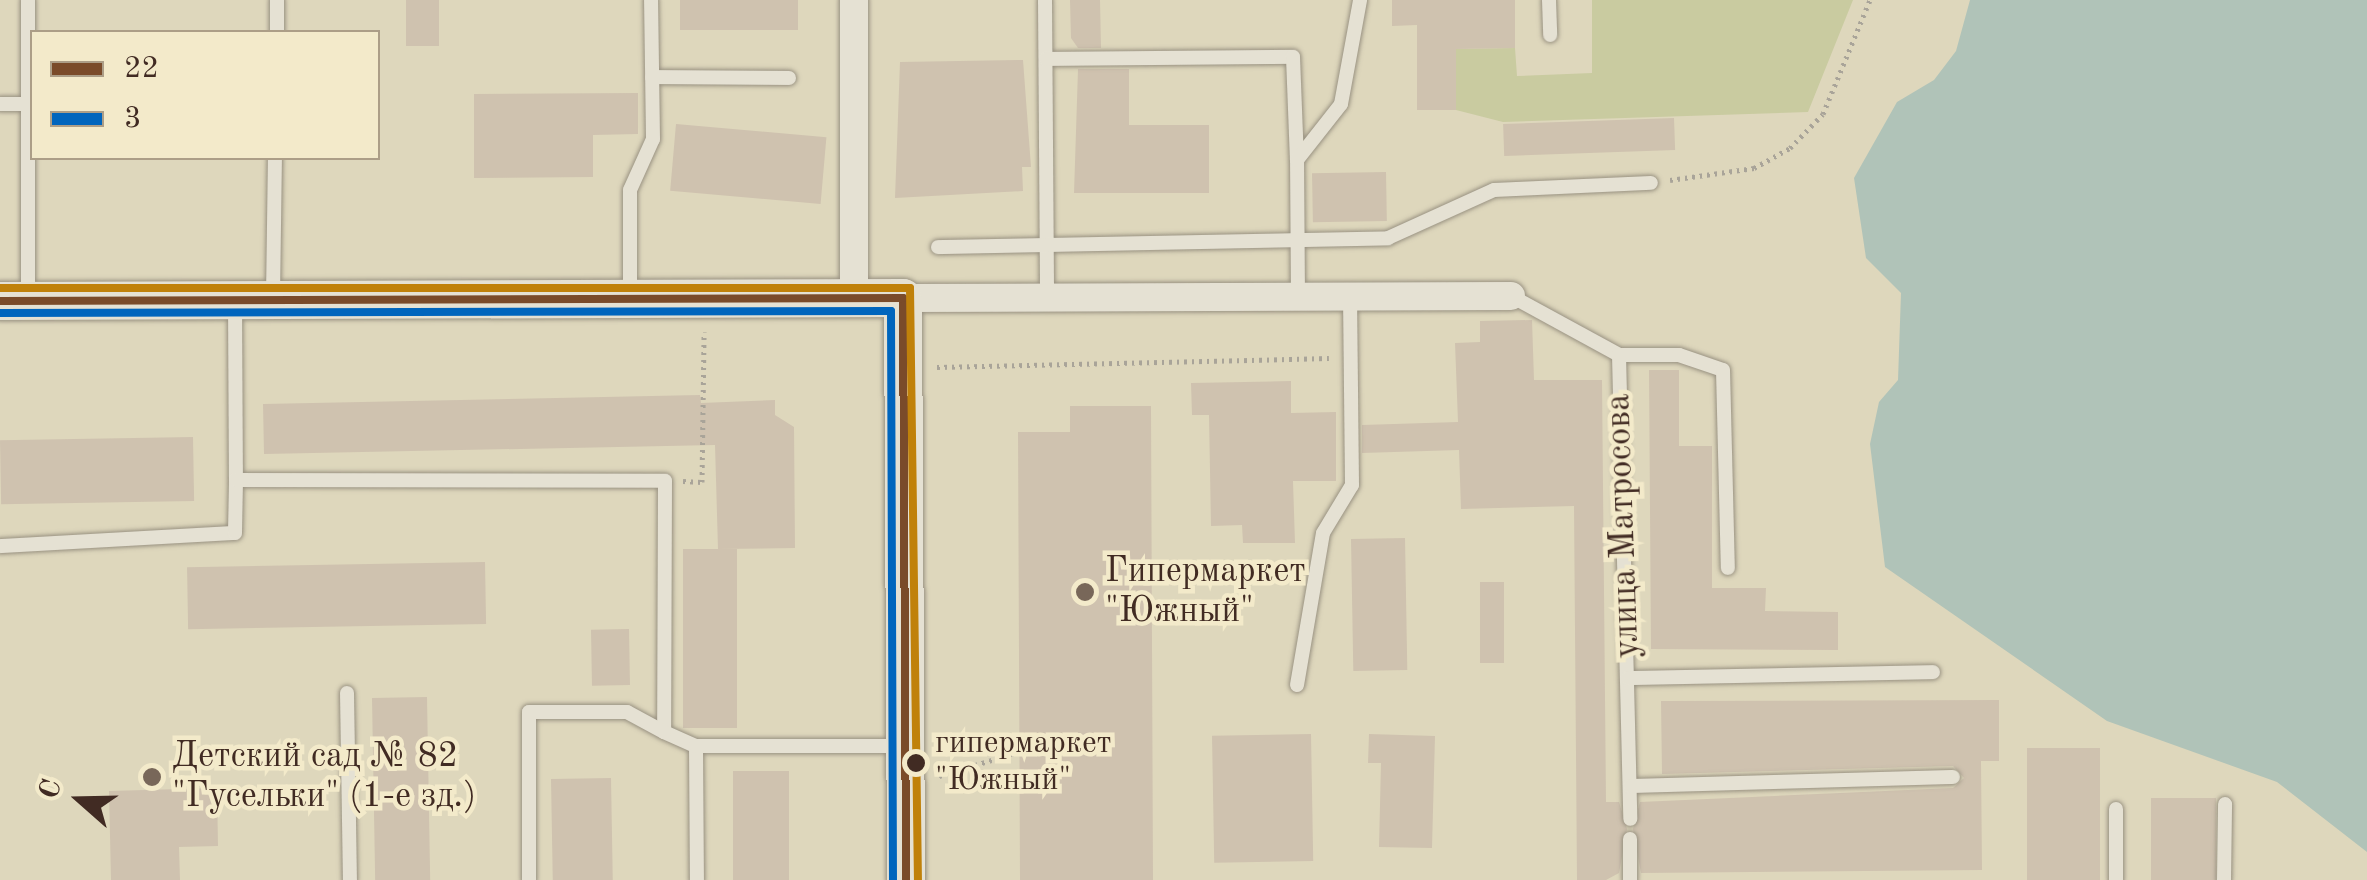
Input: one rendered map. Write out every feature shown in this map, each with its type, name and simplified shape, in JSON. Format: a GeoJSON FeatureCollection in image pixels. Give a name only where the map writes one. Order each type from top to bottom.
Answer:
{"type":"FeatureCollection","features":[{"type":"Feature","properties":{"kind":"main road"},"geometry":{"type":"LineString","coordinates":[[14,300],[903,298],[906,880]]}},
{"type":"Feature","properties":{"kind":"street"},"geometry":{"type":"LineString","coordinates":[[854,0],[854,298]]}},
{"type":"Feature","properties":{"kind":"street"},"geometry":{"type":"LineString","coordinates":[[903,298],[1511,296]]}},
{"type":"Feature","properties":{"kind":"lane"},"geometry":{"type":"LineString","coordinates":[[14,300],[30,44],[28,0]]}},
{"type":"Feature","properties":{"kind":"lane"},"geometry":{"type":"LineString","coordinates":[[277,30],[278,0]]}},
{"type":"Feature","properties":{"kind":"lane"},"geometry":{"type":"LineString","coordinates":[[630,299],[630,190],[653,139],[651,0]]}},
{"type":"Feature","properties":{"kind":"lane"},"geometry":{"type":"LineString","coordinates":[[1045,0],[1047,297]]}},
{"type":"Feature","properties":{"kind":"lane"},"geometry":{"type":"LineString","coordinates":[[1297,160],[1341,104],[1360,0]]}},
{"type":"Feature","properties":{"kind":"lane"},"geometry":{"type":"LineString","coordinates":[[1549,0],[1550,35]]}},
{"type":"Feature","properties":{"kind":"lane"},"geometry":{"type":"LineString","coordinates":[[1046,60],[1293,57],[1298,299]]}},
{"type":"Feature","properties":{"kind":"lane"},"geometry":{"type":"LineString","coordinates":[[652,77],[789,78]]}},
{"type":"Feature","properties":{"kind":"lane"},"geometry":{"type":"LineString","coordinates":[[0,104],[27,104]]}},
{"type":"Feature","properties":{"kind":"lane"},"geometry":{"type":"LineString","coordinates":[[273,300],[275,160]]}},
{"type":"Feature","properties":{"kind":"lane"},"geometry":{"type":"LineString","coordinates":[[938,248],[1388,238],[1494,190],[1651,183]]}},
{"type":"Feature","properties":{"kind":"lane","name":"улица Матросова"},"geometry":{"type":"LineString","coordinates":[[1511,296],[1619,355],[1630,819]]}},
{"type":"Feature","properties":{"kind":"lane"},"geometry":{"type":"LineString","coordinates":[[1297,685],[1323,534],[1352,485],[1350,297]]}},
{"type":"Feature","properties":{"kind":"lane"},"geometry":{"type":"LineString","coordinates":[[0,546],[235,534],[235,300]]}},
{"type":"Feature","properties":{"kind":"lane"},"geometry":{"type":"LineString","coordinates":[[1619,355],[1679,356],[1723,370],[1728,568]]}},
{"type":"Feature","properties":{"kind":"lane"},"geometry":{"type":"LineString","coordinates":[[236,480],[665,481],[664,732]]}},
{"type":"Feature","properties":{"kind":"lane"},"geometry":{"type":"LineString","coordinates":[[1628,678],[1933,672]]}},
{"type":"Feature","properties":{"kind":"lane"},"geometry":{"type":"LineString","coordinates":[[347,693],[350,880]]}},
{"type":"Feature","properties":{"kind":"lane"},"geometry":{"type":"LineString","coordinates":[[529,880],[530,712],[627,712],[696,746],[905,746]]}},
{"type":"Feature","properties":{"kind":"lane"},"geometry":{"type":"LineString","coordinates":[[696,746],[697,880]]}},
{"type":"Feature","properties":{"kind":"lane"},"geometry":{"type":"LineString","coordinates":[[1630,786],[1953,777]]}},
{"type":"Feature","properties":{"kind":"lane"},"geometry":{"type":"LineString","coordinates":[[2224,880],[2225,804]]}},
{"type":"Feature","properties":{"kind":"lane"},"geometry":{"type":"LineString","coordinates":[[2116,809],[2116,880]]}},
{"type":"Feature","properties":{"kind":"lane"},"geometry":{"type":"LineString","coordinates":[[1630,839],[1630,880]]}},
{"type":"Feature","properties":{"kind":"path"},"geometry":{"type":"LineString","coordinates":[[1651,183],[1754,168],[1790,148],[1823,114],[1870,0]]}},
{"type":"Feature","properties":{"kind":"path"},"geometry":{"type":"LineString","coordinates":[[665,481],[702,482],[704,299]]}},
{"type":"Feature","properties":{"kind":"path"},"geometry":{"type":"LineString","coordinates":[[937,367],[1352,357]]}},
{"type":"Feature","properties":{"kind":"path"},"geometry":{"type":"LineString","coordinates":[[936,795],[937,777],[1018,752]]}},
{"type":"Feature","properties":{"kind":"green space"},"geometry":{"type":"Polygon","coordinates":[[[1592,0],[1853,0],[1808,112],[1503,122],[1456,110],[1456,49],[1515,48],[1517,76],[1592,73],[1592,0]]]}},
{"type":"Feature","properties":{"kind":"shaded area"},"geometry":{"type":"Polygon","coordinates":[[[1970,0],[2367,0],[2367,852],[2277,782],[2107,721],[1885,567],[1870,444],[1879,402],[1898,380],[1901,293],[1866,258],[1854,178],[1897,102],[1934,80],[1956,51],[1970,0]]]}},
{"type":"Feature","properties":{"kind":"building"},"geometry":{"type":"Polygon","coordinates":[[[406,0],[439,0],[439,46],[406,46],[406,0]]]}},
{"type":"Feature","properties":{"kind":"building"},"geometry":{"type":"Polygon","coordinates":[[[680,0],[798,0],[798,30],[680,30],[680,0]]]}},
{"type":"Feature","properties":{"kind":"building"},"geometry":{"type":"Polygon","coordinates":[[[1070,0],[1100,0],[1101,48],[1078,48],[1071,38],[1070,0]]]}},
{"type":"Feature","properties":{"kind":"building"},"geometry":{"type":"Polygon","coordinates":[[[1392,0],[1515,0],[1515,48],[1456,49],[1456,110],[1417,110],[1417,25],[1392,26],[1392,0]]]}},
{"type":"Feature","properties":{"kind":"building"},"geometry":{"type":"Polygon","coordinates":[[[1023,60],[1031,167],[1022,167],[1023,191],[895,198],[900,62],[1023,60]]]}},
{"type":"Feature","properties":{"kind":"building"},"geometry":{"type":"Polygon","coordinates":[[[1078,69],[1129,69],[1129,125],[1209,125],[1209,193],[1074,193],[1078,69]]]}},
{"type":"Feature","properties":{"kind":"building"},"geometry":{"type":"Polygon","coordinates":[[[638,93],[638,134],[593,135],[593,177],[474,178],[474,94],[638,93]]]}},
{"type":"Feature","properties":{"kind":"building"},"geometry":{"type":"Polygon","coordinates":[[[1674,118],[1675,150],[1504,156],[1503,124],[1674,118]]]}},
{"type":"Feature","properties":{"kind":"building"},"geometry":{"type":"Polygon","coordinates":[[[676,124],[826,137],[821,204],[670,191],[676,124]]]}},
{"type":"Feature","properties":{"kind":"building"},"geometry":{"type":"Polygon","coordinates":[[[1386,172],[1387,221],[1313,222],[1312,173],[1386,172]]]}},
{"type":"Feature","properties":{"kind":"building"},"geometry":{"type":"Polygon","coordinates":[[[1532,320],[1534,380],[1602,380],[1606,802],[1619,802],[1627,829],[1619,873],[1606,880],[1577,880],[1574,506],[1461,509],[1459,450],[1362,453],[1362,425],[1458,422],[1455,343],[1480,342],[1480,321],[1532,320]]]}},
{"type":"Feature","properties":{"kind":"building"},"geometry":{"type":"Polygon","coordinates":[[[1649,370],[1679,370],[1679,446],[1712,446],[1712,588],[1766,588],[1765,611],[1838,612],[1838,650],[1651,649],[1649,370]]]}},
{"type":"Feature","properties":{"kind":"building"},"geometry":{"type":"Polygon","coordinates":[[[1291,381],[1291,413],[1336,412],[1336,481],[1293,481],[1295,543],[1243,543],[1242,525],[1211,526],[1209,415],[1192,415],[1191,383],[1291,381]]]}},
{"type":"Feature","properties":{"kind":"building"},"geometry":{"type":"Polygon","coordinates":[[[700,395],[701,403],[775,400],[775,415],[794,427],[795,548],[718,549],[715,445],[264,454],[263,404],[700,395]]]}},
{"type":"Feature","properties":{"kind":"building","name":"Гипермаркет \"Южный\""},"geometry":{"type":"Polygon","coordinates":[[[1070,406],[1151,406],[1153,880],[1020,880],[1018,432],[1070,432],[1070,406]]]}},
{"type":"Feature","properties":{"kind":"building"},"geometry":{"type":"Polygon","coordinates":[[[193,437],[194,501],[1,504],[0,440],[193,437]]]}},
{"type":"Feature","properties":{"kind":"building"},"geometry":{"type":"Polygon","coordinates":[[[1405,538],[1407,670],[1353,671],[1351,539],[1405,538]]]}},
{"type":"Feature","properties":{"kind":"building"},"geometry":{"type":"Polygon","coordinates":[[[683,549],[737,549],[737,728],[683,728],[683,549]]]}},
{"type":"Feature","properties":{"kind":"building"},"geometry":{"type":"Polygon","coordinates":[[[485,562],[486,624],[188,629],[187,567],[485,562]]]}},
{"type":"Feature","properties":{"kind":"building"},"geometry":{"type":"Polygon","coordinates":[[[1480,582],[1504,582],[1504,663],[1480,663],[1480,582]]]}},
{"type":"Feature","properties":{"kind":"building"},"geometry":{"type":"Polygon","coordinates":[[[629,629],[630,685],[592,686],[591,630],[629,629]]]}},
{"type":"Feature","properties":{"kind":"building"},"geometry":{"type":"Polygon","coordinates":[[[427,697],[430,880],[375,880],[372,698],[427,697]]]}},
{"type":"Feature","properties":{"kind":"building"},"geometry":{"type":"Polygon","coordinates":[[[1999,700],[1999,761],[1981,761],[1982,870],[1641,873],[1633,829],[1640,802],[1953,788],[1964,778],[1953,766],[1662,774],[1661,701],[1999,700]]]}},
{"type":"Feature","properties":{"kind":"building"},"geometry":{"type":"Polygon","coordinates":[[[1311,734],[1313,861],[1214,863],[1212,736],[1311,734]]]}},
{"type":"Feature","properties":{"kind":"building"},"geometry":{"type":"Polygon","coordinates":[[[1369,734],[1435,736],[1432,848],[1379,847],[1381,763],[1368,763],[1369,734]]]}},
{"type":"Feature","properties":{"kind":"building"},"geometry":{"type":"Polygon","coordinates":[[[2027,748],[2100,748],[2100,880],[2027,880],[2027,748]]]}},
{"type":"Feature","properties":{"kind":"building"},"geometry":{"type":"Polygon","coordinates":[[[733,771],[789,771],[789,880],[733,880],[733,771]]]}},
{"type":"Feature","properties":{"kind":"building"},"geometry":{"type":"Polygon","coordinates":[[[611,778],[613,880],[553,880],[551,779],[611,778]]]}},
{"type":"Feature","properties":{"kind":"building"},"geometry":{"type":"Polygon","coordinates":[[[217,788],[218,846],[179,847],[180,880],[111,880],[109,791],[217,788]]]}},
{"type":"Feature","properties":{"kind":"building"},"geometry":{"type":"Polygon","coordinates":[[[2151,798],[2216,798],[2216,880],[2151,880],[2151,798]]]}},
{"type":"Feature","properties":{"kind":"transit line"},"geometry":{"type":"LineString","coordinates":[[0,288],[910,288],[918,880]]}},
{"type":"Feature","properties":{"kind":"transit line","name":"22"},"geometry":{"type":"LineString","coordinates":[[903,298],[906,880]]}},
{"type":"Feature","properties":{"kind":"transit line","name":"22"},"geometry":{"type":"LineString","coordinates":[[0,301],[903,298]]}},
{"type":"Feature","properties":{"kind":"transit line","name":"3"},"geometry":{"type":"LineString","coordinates":[[0,313],[891,311],[893,880]]}},
{"type":"Feature","properties":{"kind":"place","name":"Гипермаркет \"Южный\""},"geometry":{"type":"Point","coordinates":[1085,592]}},
{"type":"Feature","properties":{"kind":"place","name":"гипермаркет \"Южный\""},"geometry":{"type":"Point","coordinates":[916,763]}},
{"type":"Feature","properties":{"kind":"place","name":"Детский сад № 82 \"Гусельки\" (1-е зд.)"},"geometry":{"type":"Point","coordinates":[152,777]}}]}
